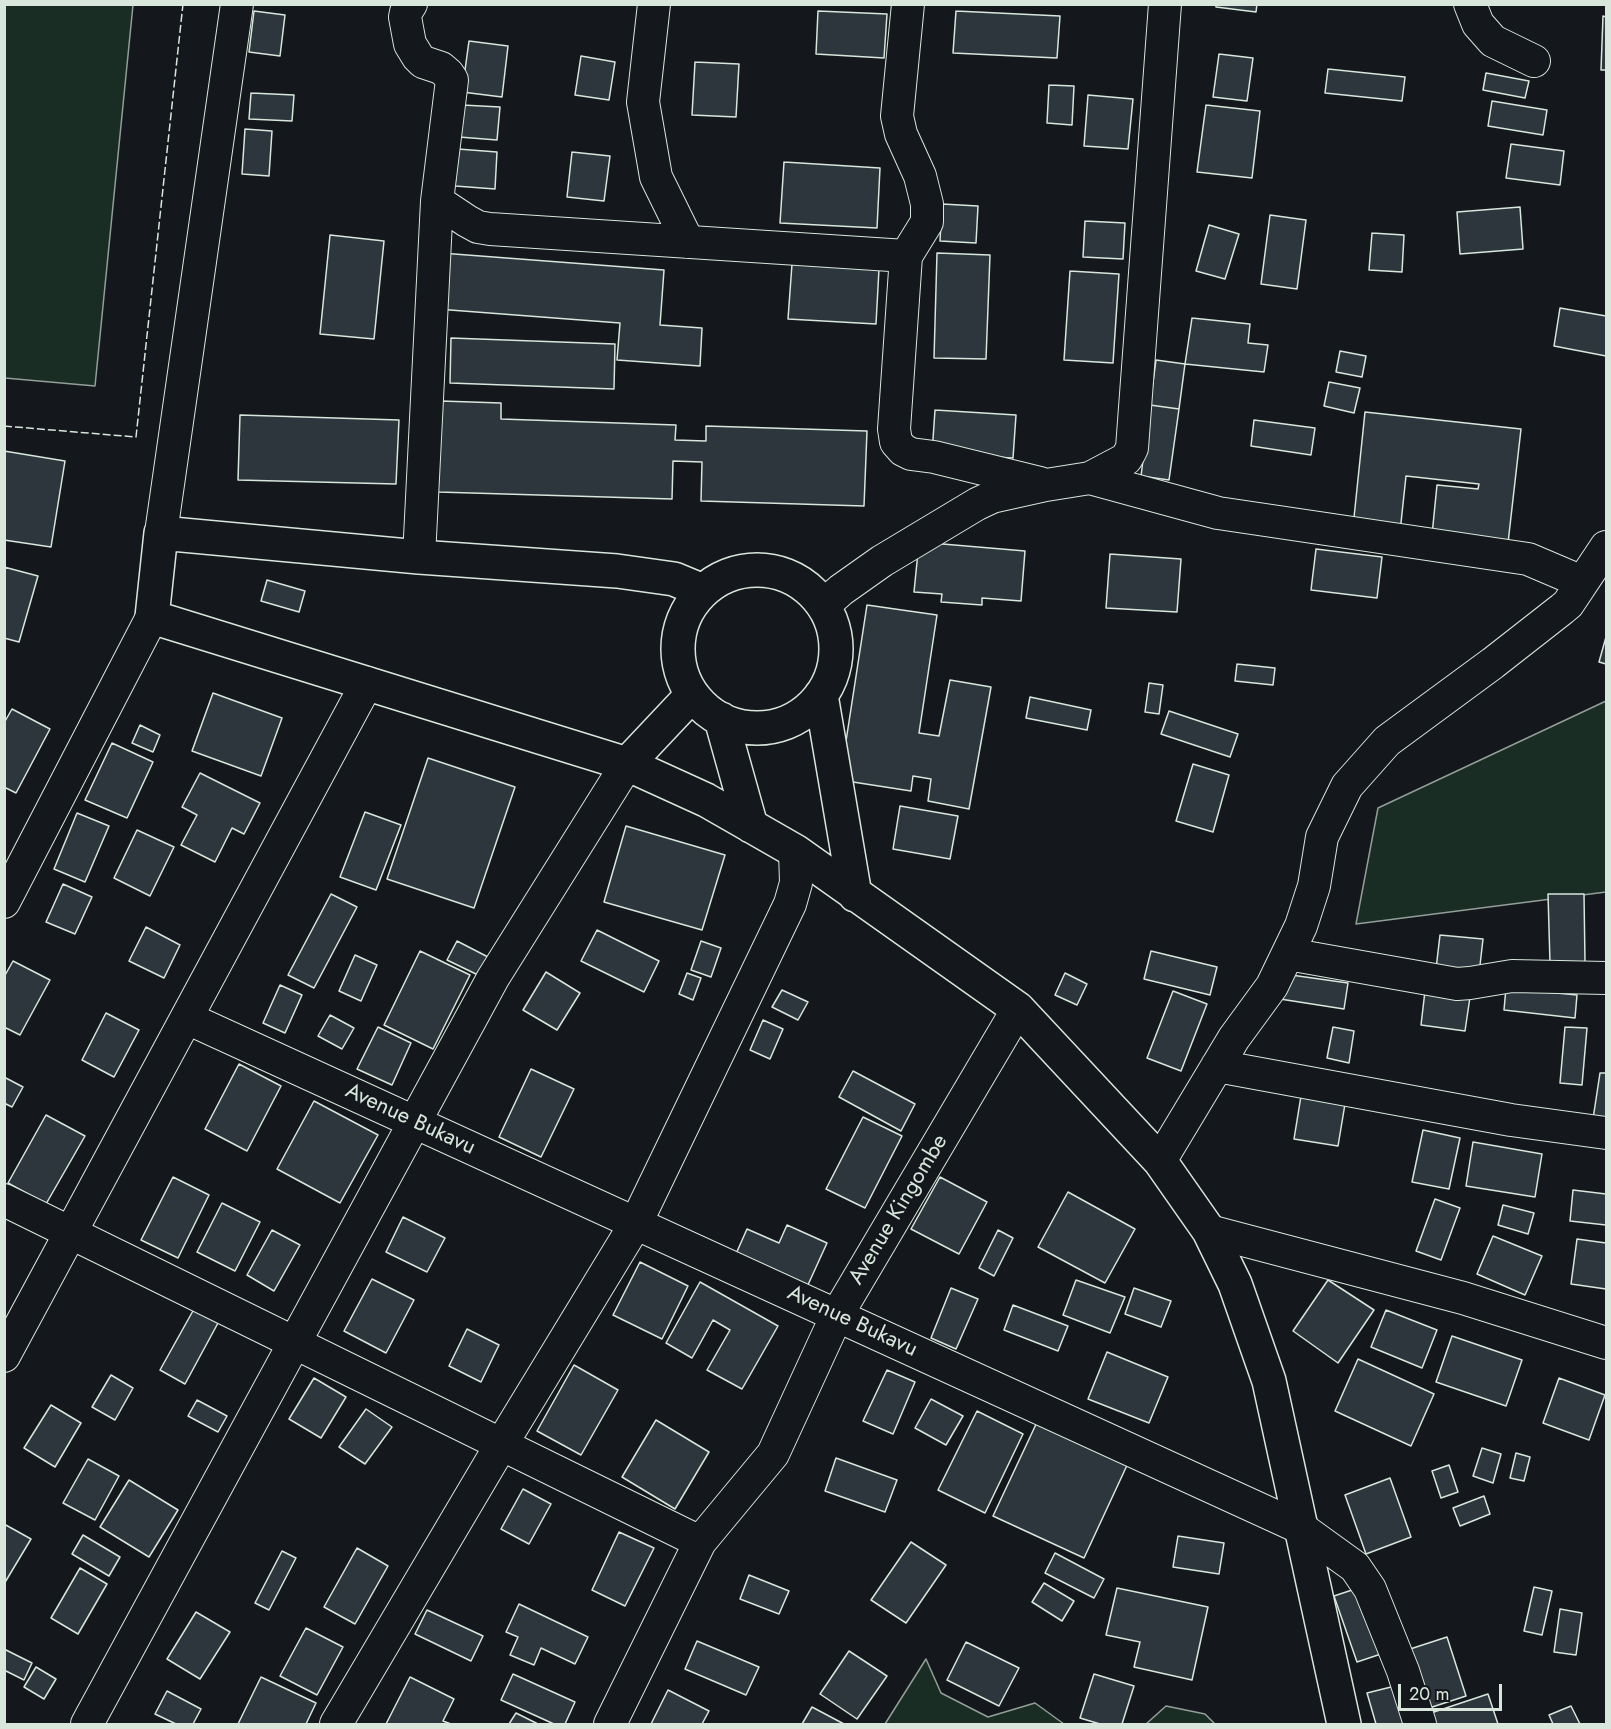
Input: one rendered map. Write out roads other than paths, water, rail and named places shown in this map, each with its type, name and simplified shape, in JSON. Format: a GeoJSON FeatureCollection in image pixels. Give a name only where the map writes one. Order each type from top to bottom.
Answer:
{"type":"FeatureCollection","features":[{"type":"Feature","properties":{"kind":"street"},"geometry":{"type":"LineString","coordinates":[[4,902],[152,617],[161,533],[237,4]]}},
{"type":"Feature","properties":{"kind":"street"},"geometry":{"type":"LineString","coordinates":[[411,4],[405,17],[410,44],[423,62],[441,68],[452,80],[437,201],[419,558]]}},
{"type":"Feature","properties":{"kind":"street"},"geometry":{"type":"LineString","coordinates":[[654,4],[643,102],[656,177],[688,242]]}},
{"type":"Feature","properties":{"kind":"street"},"geometry":{"type":"LineString","coordinates":[[908,4],[897,116],[901,134],[920,176],[927,204],[927,222],[906,256],[894,429],[896,442],[903,450],[911,454],[934,457],[1046,485]]}},
{"type":"Feature","properties":{"kind":"street"},"geometry":{"type":"LineString","coordinates":[[823,606],[882,561],[976,504],[992,497],[1090,478],[1126,459],[1132,448],[1165,4]]}},
{"type":"Feature","properties":{"kind":"street"},"geometry":{"type":"LineString","coordinates":[[1470,4],[1478,24],[1493,41],[1534,61]]}},
{"type":"Feature","properties":{"kind":"street"},"geometry":{"type":"LineString","coordinates":[[437,201],[478,227],[490,229],[906,256]]}},
{"type":"Feature","properties":{"kind":"street"},"geometry":{"type":"LineString","coordinates":[[1090,478],[1218,513],[1528,559],[1582,582]]}},
{"type":"Feature","properties":{"kind":"street"},"geometry":{"type":"LineString","coordinates":[[161,533],[419,558],[648,574],[674,579],[703,591]]}},
{"type":"Feature","properties":{"kind":"street"},"geometry":{"type":"LineString","coordinates":[[1160,1161],[1234,1038],[1272,986],[1288,954],[1301,926],[1314,886],[1322,837],[1347,786],[1386,741],[1493,663],[1568,604],[1606,547]]}},
{"type":"Feature","properties":{"kind":"street"},"geometry":{"type":"LineString","coordinates":[[764,571],[792,578],[804,586],[823,606],[836,642],[835,660],[830,678],[821,695],[808,709],[793,719],[775,726],[757,728],[738,726],[721,719],[692,695],[683,678],[678,660],[678,641],[682,623],[691,606],[703,591],[736,573],[764,571]]}},
{"type":"Feature","properties":{"kind":"street"},"geometry":{"type":"LineString","coordinates":[[152,617],[627,764],[706,800],[795,851],[1018,1009],[1160,1161],[1209,1231],[1235,1284],[1269,1381],[1344,1725]]}},
{"type":"Feature","properties":{"kind":"street"},"geometry":{"type":"LineString","coordinates":[[4,1356],[367,683]]}},
{"type":"Feature","properties":{"kind":"street"},"geometry":{"type":"LineString","coordinates":[[87,1725],[493,978],[627,764],[692,695]]}},
{"type":"Feature","properties":{"kind":"street"},"geometry":{"type":"LineString","coordinates":[[821,695],[855,895]]}},
{"type":"Feature","properties":{"kind":"street"},"geometry":{"type":"LineString","coordinates":[[721,719],[751,826]]}},
{"type":"Feature","properties":{"kind":"street"},"geometry":{"type":"LineString","coordinates":[[336,1725],[501,1445],[636,1223],[790,904],[796,883],[795,851]]}},
{"type":"Feature","properties":{"kind":"street"},"geometry":{"type":"LineString","coordinates":[[1288,954],[1456,984],[1512,976],[1606,978]]}},
{"type":"Feature","properties":{"kind":"street","name":"Avenue Kingombe"},"geometry":{"type":"LineString","coordinates":[[610,1725],[700,1542],[773,1454],[837,1315],[1018,1009]]}},
{"type":"Feature","properties":{"kind":"street","name":"Avenue Bukavu"},"geometry":{"type":"LineString","coordinates":[[187,1018],[1301,1528],[1355,1567],[1370,1588],[1403,1671],[1420,1725]]}},
{"type":"Feature","properties":{"kind":"street"},"geometry":{"type":"LineString","coordinates":[[1217,1065],[1511,1120],[1606,1132]]}},
{"type":"Feature","properties":{"kind":"street"},"geometry":{"type":"LineString","coordinates":[[4,1200],[700,1542]]}},
{"type":"Feature","properties":{"kind":"street"},"geometry":{"type":"LineString","coordinates":[[1209,1231],[1463,1298],[1606,1343]]}}]}
